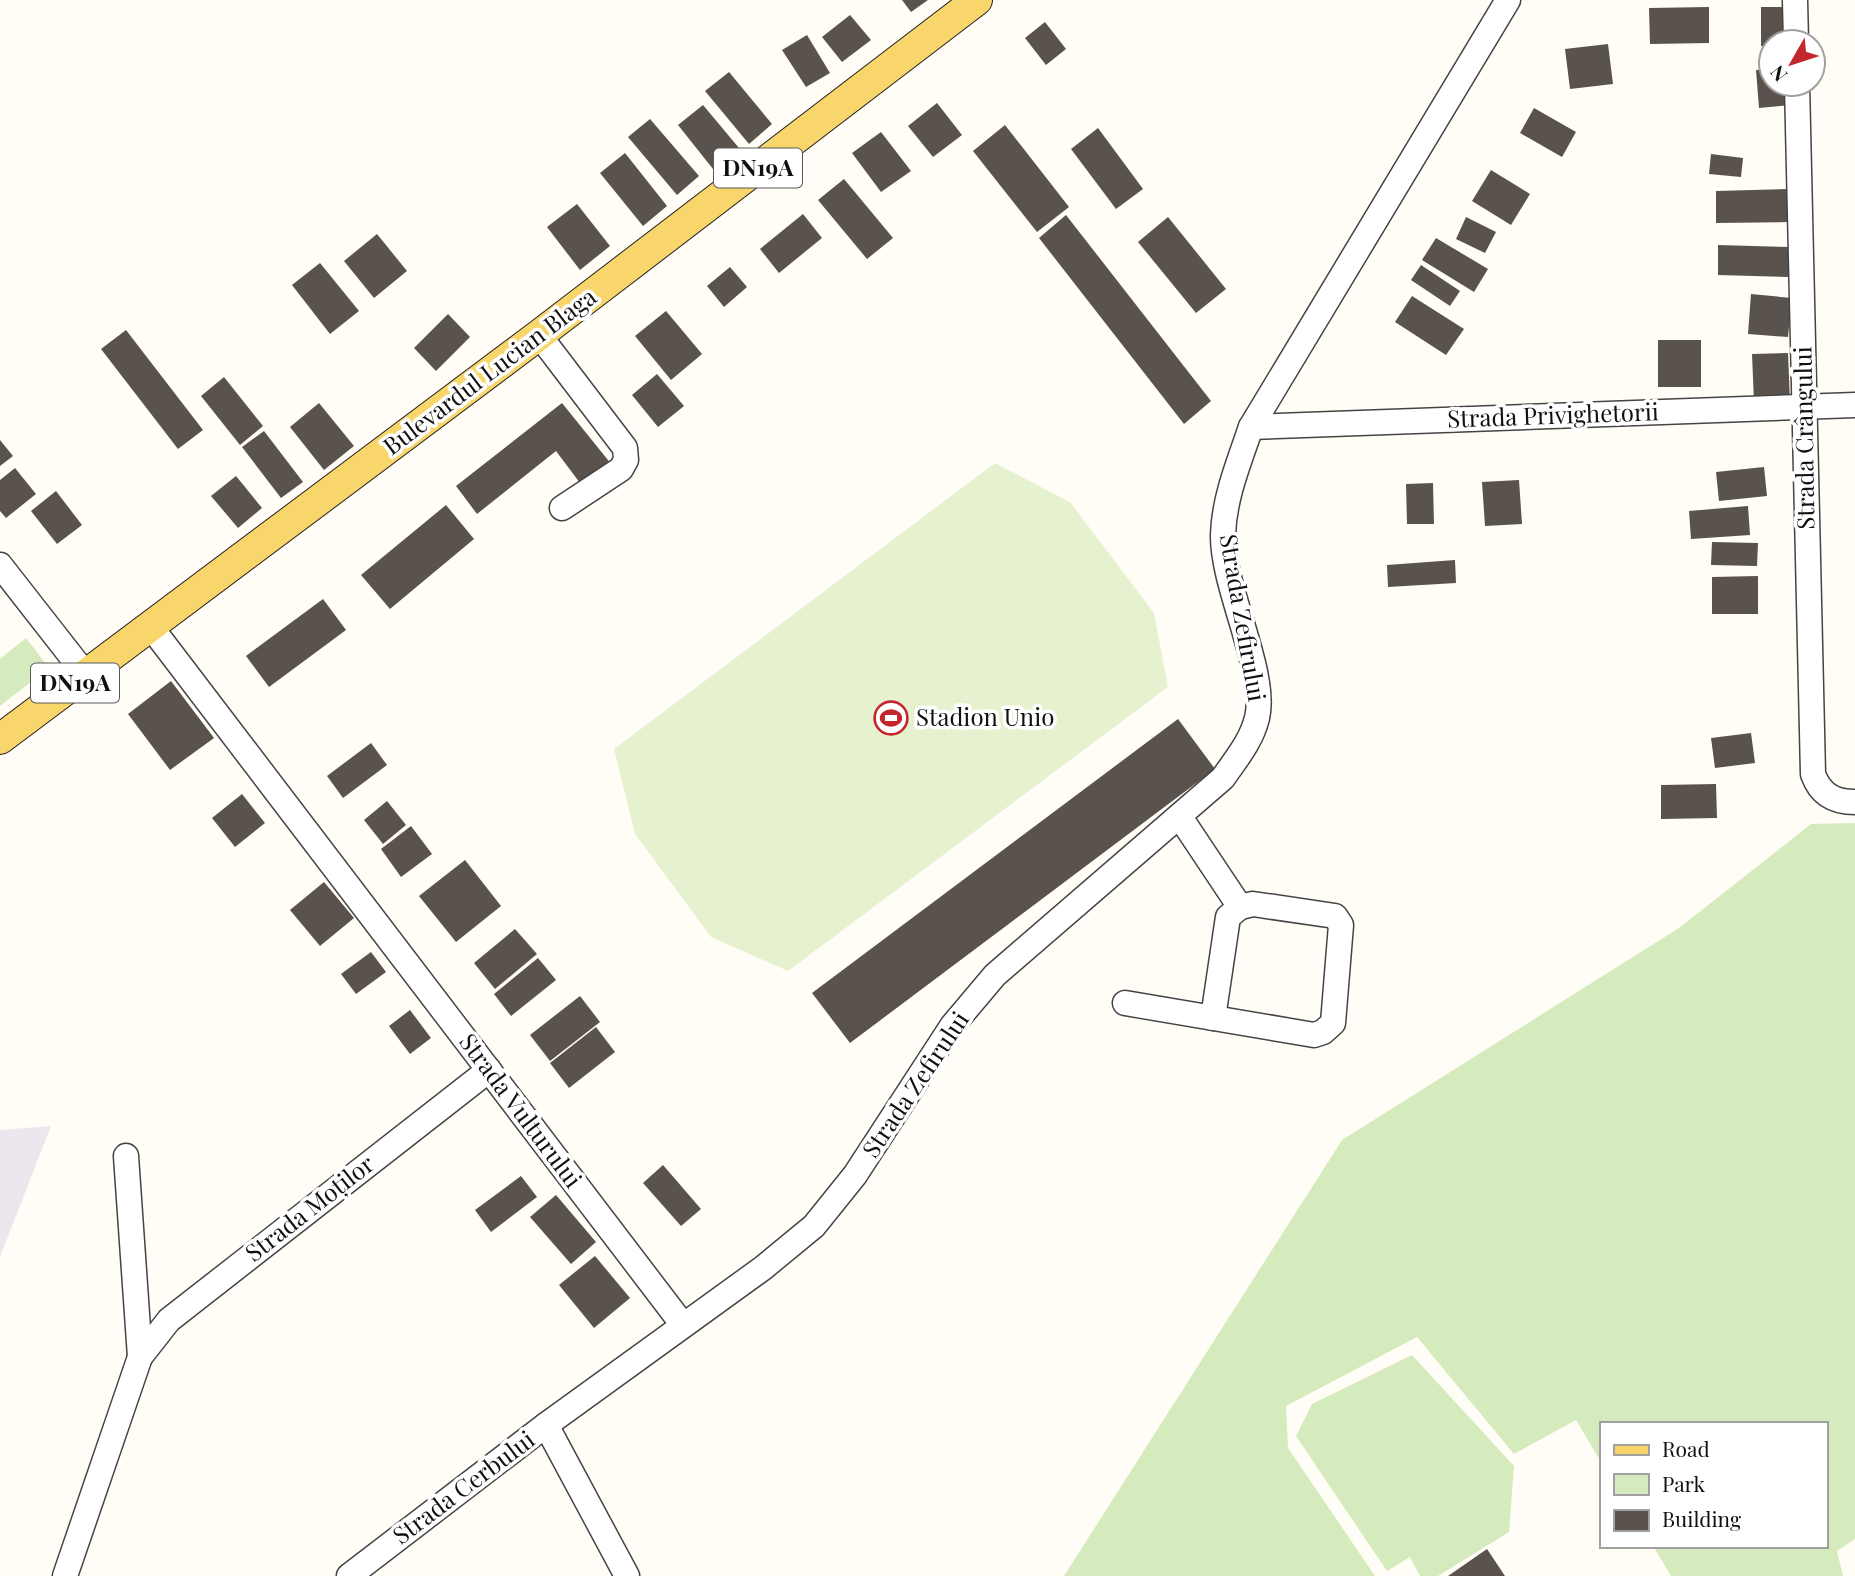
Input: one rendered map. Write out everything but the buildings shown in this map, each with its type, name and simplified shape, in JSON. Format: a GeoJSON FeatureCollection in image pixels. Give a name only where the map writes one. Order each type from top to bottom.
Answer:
{"type":"FeatureCollection","features":[{"type":"Feature","properties":{"kind":"main road","name":"Bulevardul Lucian Blaga"},"geometry":{"type":"LineString","coordinates":[[0,739],[539,335],[977,0]]}},
{"type":"Feature","properties":{"kind":"street","name":"Strada Zefirului"},"geometry":{"type":"LineString","coordinates":[[684,1325],[763,1268],[814,1226],[855,1175],[952,1027],[995,975],[1223,778],[1250,740],[1258,716],[1258,689],[1223,537],[1231,487],[1251,427],[1508,0]]}},
{"type":"Feature","properties":{"kind":"street"},"geometry":{"type":"LineString","coordinates":[[1795,0],[1796,28]]}},
{"type":"Feature","properties":{"kind":"street","name":"Strada Crângului"},"geometry":{"type":"LineString","coordinates":[[1797,98],[1813,774],[1821,790],[1834,800],[1855,802]]}},
{"type":"Feature","properties":{"kind":"street"},"geometry":{"type":"LineString","coordinates":[[539,335],[625,448],[626,460],[621,469],[562,508]]}},
{"type":"Feature","properties":{"kind":"street","name":"Strada Privighetorii"},"geometry":{"type":"LineString","coordinates":[[1251,427],[1855,405]]}},
{"type":"Feature","properties":{"kind":"street"},"geometry":{"type":"LineString","coordinates":[[0,565],[86,675]]}},
{"type":"Feature","properties":{"kind":"street","name":"Strada Vulturului"},"geometry":{"type":"LineString","coordinates":[[151,627],[684,1325]]}},
{"type":"Feature","properties":{"kind":"street"},"geometry":{"type":"LineString","coordinates":[[1180,817],[1240,907]]}},
{"type":"Feature","properties":{"kind":"street"},"geometry":{"type":"LineString","coordinates":[[1125,1003],[1213,1018],[1314,1035],[1323,1032],[1333,1023],[1341,925],[1335,916],[1253,904],[1240,907],[1228,917],[1213,1018]]}},
{"type":"Feature","properties":{"kind":"street","name":"Strada Moților"},"geometry":{"type":"LineString","coordinates":[[65,1576],[140,1357],[169,1320],[489,1070]]}},
{"type":"Feature","properties":{"kind":"street","name":"Strada Moților"},"geometry":{"type":"LineString","coordinates":[[126,1157],[140,1357]]}},
{"type":"Feature","properties":{"kind":"street"},"geometry":{"type":"LineString","coordinates":[[627,1576],[546,1425],[684,1325]]}},
{"type":"Feature","properties":{"kind":"street","name":"Strada Cerbului"},"geometry":{"type":"LineString","coordinates":[[349,1576],[546,1425]]}},
{"type":"Feature","properties":{"kind":"shaded area"},"geometry":{"type":"Polygon","coordinates":[[[51,1126],[0,1257],[0,1130],[51,1126]]]}},
{"type":"Feature","properties":{"kind":"green space","name":"Stadion Unio"},"geometry":{"type":"Polygon","coordinates":[[[995,463],[1070,502],[1154,613],[1168,687],[788,971],[711,937],[635,834],[614,749],[995,463]]]}},
{"type":"Feature","properties":{"kind":"green space"},"geometry":{"type":"Polygon","coordinates":[[[26,638],[49,668],[0,706],[0,659],[26,638]]]}},
{"type":"Feature","properties":{"kind":"green space"},"geometry":{"type":"Polygon","coordinates":[[[1855,823],[1855,1539],[1837,1551],[1843,1576],[1671,1576],[1654,1548],[1827,1548],[1827,1422],[1600,1422],[1600,1460],[1576,1420],[1514,1454],[1417,1337],[1286,1406],[1288,1448],[1375,1576],[1064,1576],[1342,1140],[1679,928],[1811,824],[1855,823]]]}},
{"type":"Feature","properties":{"kind":"green space"},"geometry":{"type":"Polygon","coordinates":[[[1412,1355],[1514,1466],[1509,1532],[1438,1576],[1420,1576],[1410,1557],[1387,1571],[1296,1436],[1312,1404],[1412,1355]]]}},
{"type":"Feature","properties":{"kind":"place","name":"Stadion Unio"},"geometry":{"type":"Point","coordinates":[891,718]}}]}
